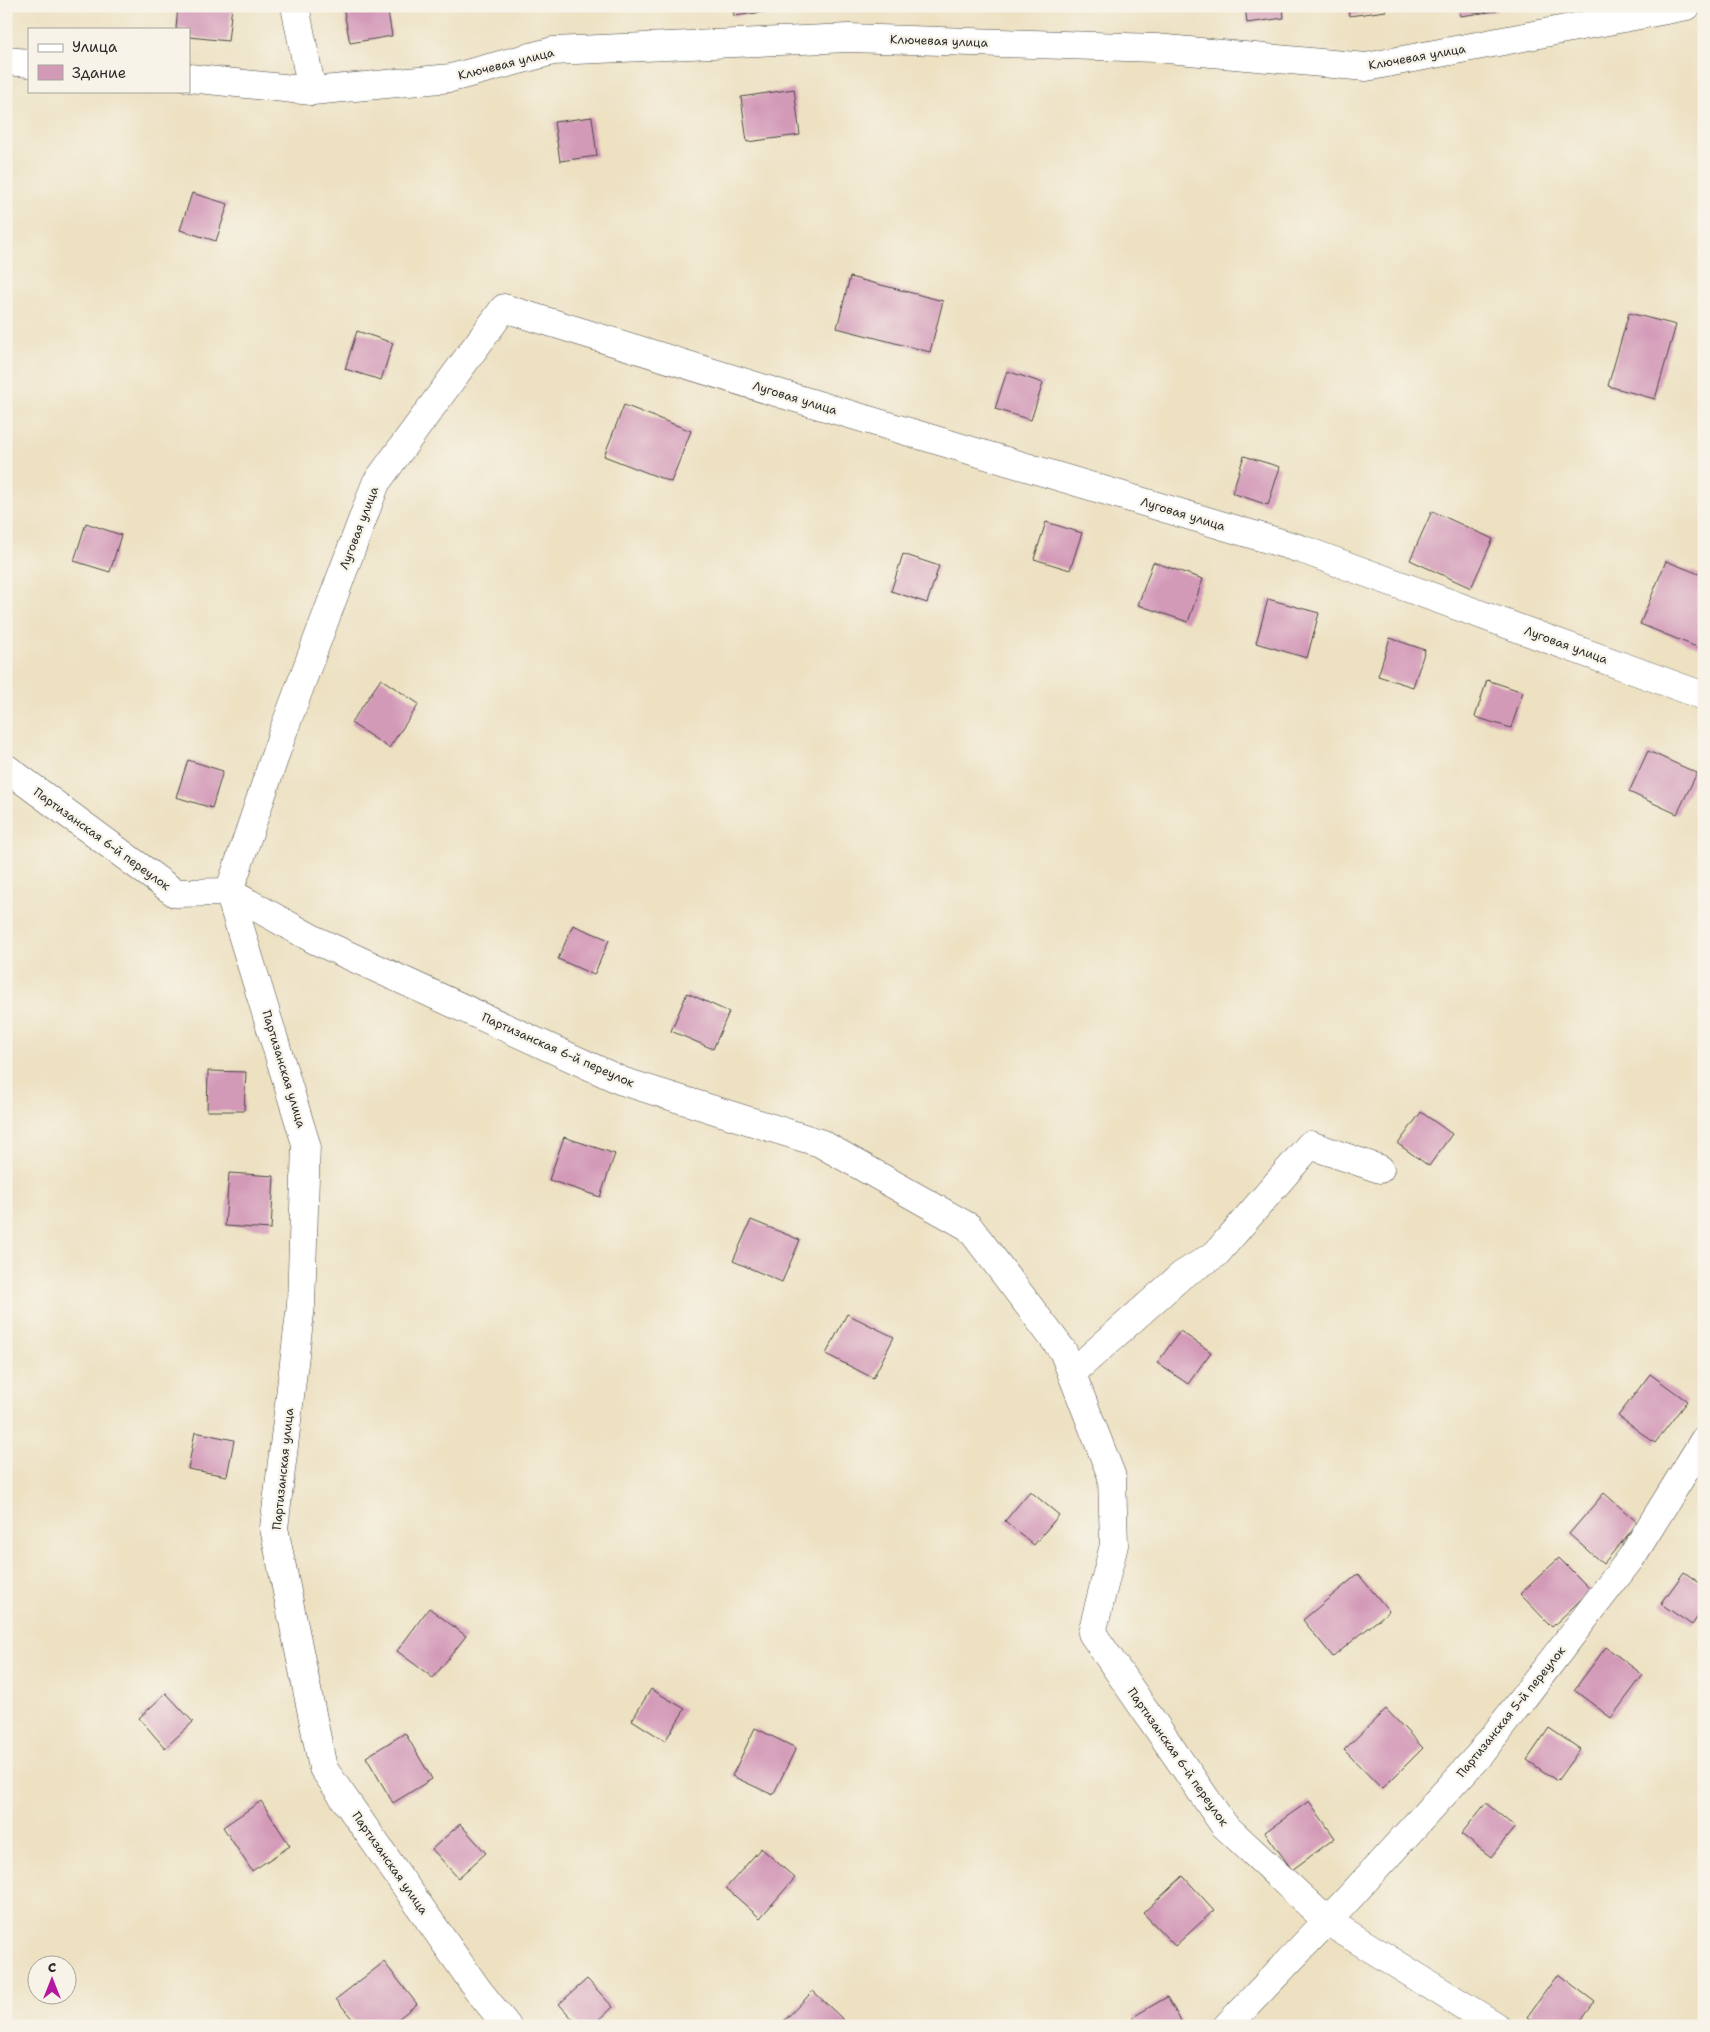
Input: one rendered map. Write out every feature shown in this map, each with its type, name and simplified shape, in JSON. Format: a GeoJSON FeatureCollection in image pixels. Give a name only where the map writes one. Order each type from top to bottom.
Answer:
{"type":"FeatureCollection","features":[{"type":"Feature","properties":{"kind":"street"},"geometry":{"type":"LineString","coordinates":[[295,6],[312,91]]}},
{"type":"Feature","properties":{"kind":"street","name":"Ключевая улица"},"geometry":{"type":"LineString","coordinates":[[190,78],[312,91],[451,78],[553,51],[850,38],[1156,48],[1366,68],[1688,6]]}},
{"type":"Feature","properties":{"kind":"street"},"geometry":{"type":"LineString","coordinates":[[6,62],[28,63]]}},
{"type":"Feature","properties":{"kind":"street","name":"Луговая улица"},"geometry":{"type":"LineString","coordinates":[[229,892],[282,732],[376,483],[504,308],[784,395],[1301,548],[1704,696]]}},
{"type":"Feature","properties":{"kind":"street","name":"Партизанская 6-й переулок"},"geometry":{"type":"LineString","coordinates":[[6,768],[175,893],[229,892],[315,940],[622,1081],[820,1143],[969,1227],[1063,1351],[1112,1477],[1114,1545],[1092,1633],[1224,1825],[1327,1921],[1496,2026]]}},
{"type":"Feature","properties":{"kind":"street","name":"Партизанская улица"},"geometry":{"type":"LineString","coordinates":[[229,892],[306,1144],[301,1306],[274,1528],[323,1768],[478,1990],[507,2026]]}},
{"type":"Feature","properties":{"kind":"street"},"geometry":{"type":"LineString","coordinates":[[1072,1373],[1182,1276],[1216,1254],[1310,1145],[1380,1169]]}},
{"type":"Feature","properties":{"kind":"street","name":"Партизанская 5-й переулок"},"geometry":{"type":"LineString","coordinates":[[1227,2026],[1327,1921],[1480,1754],[1631,1558],[1704,1440]]}},
{"type":"Feature","properties":{"kind":"building"},"geometry":{"type":"Polygon","coordinates":[[[178,6],[232,6],[228,41],[190,37],[190,28],[176,28],[178,6]]]}},
{"type":"Feature","properties":{"kind":"building"},"geometry":{"type":"Polygon","coordinates":[[[343,6],[387,6],[392,36],[350,43],[343,6]]]}},
{"type":"Feature","properties":{"kind":"building"},"geometry":{"type":"Polygon","coordinates":[[[733,6],[771,6],[772,11],[734,16],[733,6]]]}},
{"type":"Feature","properties":{"kind":"building"},"geometry":{"type":"Polygon","coordinates":[[[1245,6],[1283,6],[1284,18],[1247,23],[1245,6]]]}},
{"type":"Feature","properties":{"kind":"building"},"geometry":{"type":"Polygon","coordinates":[[[1348,6],[1386,6],[1386,11],[1349,16],[1348,6]]]}},
{"type":"Feature","properties":{"kind":"building"},"geometry":{"type":"Polygon","coordinates":[[[1459,6],[1497,6],[1497,11],[1460,16],[1459,6]]]}},
{"type":"Feature","properties":{"kind":"building"},"geometry":{"type":"Polygon","coordinates":[[[794,89],[800,135],[747,142],[741,97],[794,89]]]}},
{"type":"Feature","properties":{"kind":"building"},"geometry":{"type":"Polygon","coordinates":[[[592,117],[597,156],[560,161],[554,122],[592,117]]]}},
{"type":"Feature","properties":{"kind":"building"},"geometry":{"type":"Polygon","coordinates":[[[192,193],[228,204],[216,241],[180,230],[192,193]]]}},
{"type":"Feature","properties":{"kind":"building"},"geometry":{"type":"Polygon","coordinates":[[[850,277],[943,301],[930,352],[837,328],[850,277]]]}},
{"type":"Feature","properties":{"kind":"building"},"geometry":{"type":"Polygon","coordinates":[[[1629,313],[1676,325],[1655,399],[1608,386],[1629,313]]]}},
{"type":"Feature","properties":{"kind":"building"},"geometry":{"type":"Polygon","coordinates":[[[357,331],[393,343],[381,380],[345,369],[357,331]]]}},
{"type":"Feature","properties":{"kind":"building"},"geometry":{"type":"Polygon","coordinates":[[[1007,371],[1043,383],[1031,420],[995,409],[1007,371]]]}},
{"type":"Feature","properties":{"kind":"building"},"geometry":{"type":"Polygon","coordinates":[[[624,405],[691,431],[671,482],[604,456],[624,405]]]}},
{"type":"Feature","properties":{"kind":"building"},"geometry":{"type":"Polygon","coordinates":[[[1244,456],[1280,467],[1268,505],[1232,493],[1244,456]]]}},
{"type":"Feature","properties":{"kind":"building"},"geometry":{"type":"Polygon","coordinates":[[[1432,511],[1493,539],[1471,588],[1410,560],[1432,511]]]}},
{"type":"Feature","properties":{"kind":"building"},"geometry":{"type":"Polygon","coordinates":[[[1046,522],[1082,533],[1070,570],[1034,559],[1046,522]]]}},
{"type":"Feature","properties":{"kind":"building"},"geometry":{"type":"Polygon","coordinates":[[[86,523],[121,535],[110,572],[74,561],[86,523]]]}},
{"type":"Feature","properties":{"kind":"building"},"geometry":{"type":"Polygon","coordinates":[[[903,554],[939,566],[927,603],[891,591],[903,554]]]}},
{"type":"Feature","properties":{"kind":"building"},"geometry":{"type":"Polygon","coordinates":[[[1666,561],[1704,576],[1704,637],[1699,648],[1640,624],[1666,561]]]}},
{"type":"Feature","properties":{"kind":"building"},"geometry":{"type":"Polygon","coordinates":[[[1153,562],[1203,579],[1188,622],[1138,605],[1153,562]]]}},
{"type":"Feature","properties":{"kind":"building"},"geometry":{"type":"Polygon","coordinates":[[[1268,599],[1319,613],[1307,658],[1256,643],[1268,599]]]}},
{"type":"Feature","properties":{"kind":"building"},"geometry":{"type":"Polygon","coordinates":[[[1390,638],[1425,650],[1413,687],[1378,676],[1390,638]]]}},
{"type":"Feature","properties":{"kind":"building"},"geometry":{"type":"Polygon","coordinates":[[[381,679],[419,704],[389,748],[351,723],[381,679]]]}},
{"type":"Feature","properties":{"kind":"building"},"geometry":{"type":"Polygon","coordinates":[[[1487,680],[1523,692],[1511,728],[1475,717],[1487,680]]]}},
{"type":"Feature","properties":{"kind":"building"},"geometry":{"type":"Polygon","coordinates":[[[1648,751],[1697,773],[1677,814],[1629,792],[1648,751]]]}},
{"type":"Feature","properties":{"kind":"building"},"geometry":{"type":"Polygon","coordinates":[[[188,760],[223,771],[212,808],[176,797],[188,760]]]}},
{"type":"Feature","properties":{"kind":"building"},"geometry":{"type":"Polygon","coordinates":[[[573,925],[609,940],[594,975],[558,959],[573,925]]]}},
{"type":"Feature","properties":{"kind":"building"},"geometry":{"type":"Polygon","coordinates":[[[687,993],[729,1012],[713,1049],[671,1031],[687,993]]]}},
{"type":"Feature","properties":{"kind":"building"},"geometry":{"type":"Polygon","coordinates":[[[208,1071],[246,1072],[244,1111],[207,1111],[208,1071]]]}},
{"type":"Feature","properties":{"kind":"building"},"geometry":{"type":"Polygon","coordinates":[[[1421,1112],[1452,1134],[1429,1166],[1398,1144],[1421,1112]]]}},
{"type":"Feature","properties":{"kind":"building"},"geometry":{"type":"Polygon","coordinates":[[[564,1137],[615,1154],[600,1197],[549,1180],[564,1137]]]}},
{"type":"Feature","properties":{"kind":"building"},"geometry":{"type":"Polygon","coordinates":[[[229,1173],[274,1176],[271,1229],[225,1226],[229,1173]]]}},
{"type":"Feature","properties":{"kind":"building"},"geometry":{"type":"Polygon","coordinates":[[[751,1220],[800,1240],[782,1282],[733,1261],[751,1220]]]}},
{"type":"Feature","properties":{"kind":"building"},"geometry":{"type":"Polygon","coordinates":[[[847,1314],[894,1337],[873,1378],[826,1354],[847,1314]]]}},
{"type":"Feature","properties":{"kind":"building"},"geometry":{"type":"Polygon","coordinates":[[[1180,1331],[1211,1352],[1188,1384],[1157,1363],[1180,1331]]]}},
{"type":"Feature","properties":{"kind":"building"},"geometry":{"type":"Polygon","coordinates":[[[1650,1374],[1687,1401],[1655,1443],[1618,1416],[1650,1374]]]}},
{"type":"Feature","properties":{"kind":"building"},"geometry":{"type":"Polygon","coordinates":[[[195,1432],[234,1440],[227,1476],[188,1469],[195,1432]]]}},
{"type":"Feature","properties":{"kind":"building"},"geometry":{"type":"Polygon","coordinates":[[[1030,1491],[1059,1515],[1034,1545],[1005,1521],[1030,1491]]]}},
{"type":"Feature","properties":{"kind":"building"},"geometry":{"type":"Polygon","coordinates":[[[1604,1493],[1638,1523],[1603,1564],[1569,1534],[1604,1493]]]}},
{"type":"Feature","properties":{"kind":"building"},"geometry":{"type":"Polygon","coordinates":[[[1559,1558],[1591,1590],[1552,1627],[1520,1594],[1559,1558]]]}},
{"type":"Feature","properties":{"kind":"building"},"geometry":{"type":"Polygon","coordinates":[[[1684,1572],[1704,1586],[1704,1608],[1692,1625],[1661,1604],[1684,1572]]]}},
{"type":"Feature","properties":{"kind":"building"},"geometry":{"type":"Polygon","coordinates":[[[1358,1574],[1389,1611],[1333,1657],[1303,1620],[1358,1574]]]}},
{"type":"Feature","properties":{"kind":"building"},"geometry":{"type":"Polygon","coordinates":[[[429,1608],[466,1636],[433,1678],[397,1651],[429,1608]]]}},
{"type":"Feature","properties":{"kind":"building"},"geometry":{"type":"Polygon","coordinates":[[[1606,1647],[1643,1675],[1611,1718],[1574,1690],[1606,1647]]]}},
{"type":"Feature","properties":{"kind":"building"},"geometry":{"type":"Polygon","coordinates":[[[651,1689],[685,1709],[665,1741],[632,1720],[651,1689]]]}},
{"type":"Feature","properties":{"kind":"building"},"geometry":{"type":"Polygon","coordinates":[[[166,1693],[193,1722],[165,1748],[139,1718],[166,1693]]]}},
{"type":"Feature","properties":{"kind":"building"},"geometry":{"type":"Polygon","coordinates":[[[1386,1709],[1423,1748],[1382,1789],[1344,1750],[1386,1709]]]}},
{"type":"Feature","properties":{"kind":"building"},"geometry":{"type":"Polygon","coordinates":[[[755,1728],[796,1748],[773,1795],[732,1776],[755,1728]]]}},
{"type":"Feature","properties":{"kind":"building"},"geometry":{"type":"Polygon","coordinates":[[[1549,1728],[1580,1749],[1557,1781],[1527,1760],[1549,1728]]]}},
{"type":"Feature","properties":{"kind":"building"},"geometry":{"type":"Polygon","coordinates":[[[405,1733],[432,1779],[393,1803],[366,1757],[405,1733]]]}},
{"type":"Feature","properties":{"kind":"building"},"geometry":{"type":"Polygon","coordinates":[[[261,1801],[290,1846],[252,1871],[223,1827],[261,1801]]]}},
{"type":"Feature","properties":{"kind":"building"},"geometry":{"type":"Polygon","coordinates":[[[1309,1801],[1335,1838],[1292,1870],[1265,1832],[1309,1801]]]}},
{"type":"Feature","properties":{"kind":"building"},"geometry":{"type":"Polygon","coordinates":[[[1486,1803],[1515,1827],[1491,1857],[1461,1834],[1486,1803]]]}},
{"type":"Feature","properties":{"kind":"building"},"geometry":{"type":"Polygon","coordinates":[[[460,1824],[486,1853],[458,1878],[432,1849],[460,1824]]]}},
{"type":"Feature","properties":{"kind":"building"},"geometry":{"type":"Polygon","coordinates":[[[761,1848],[795,1878],[760,1918],[726,1888],[761,1848]]]}},
{"type":"Feature","properties":{"kind":"building"},"geometry":{"type":"Polygon","coordinates":[[[1183,1876],[1214,1910],[1175,1946],[1143,1913],[1183,1876]]]}},
{"type":"Feature","properties":{"kind":"building"},"geometry":{"type":"Polygon","coordinates":[[[384,1962],[417,2004],[389,2026],[358,2026],[336,1999],[384,1962]]]}},
{"type":"Feature","properties":{"kind":"building"},"geometry":{"type":"Polygon","coordinates":[[[1558,1974],[1595,2002],[1577,2026],[1538,2026],[1527,2017],[1558,1974]]]}},
{"type":"Feature","properties":{"kind":"building"},"geometry":{"type":"Polygon","coordinates":[[[587,1979],[613,2007],[593,2026],[579,2026],[559,2004],[587,1979]]]}},
{"type":"Feature","properties":{"kind":"building"},"geometry":{"type":"Polygon","coordinates":[[[813,1991],[850,2026],[783,2026],[781,2024],[813,1991]]]}},
{"type":"Feature","properties":{"kind":"building"},"geometry":{"type":"Polygon","coordinates":[[[1167,1997],[1184,2026],[1139,2026],[1133,2017],[1167,1997]]]}}]}
